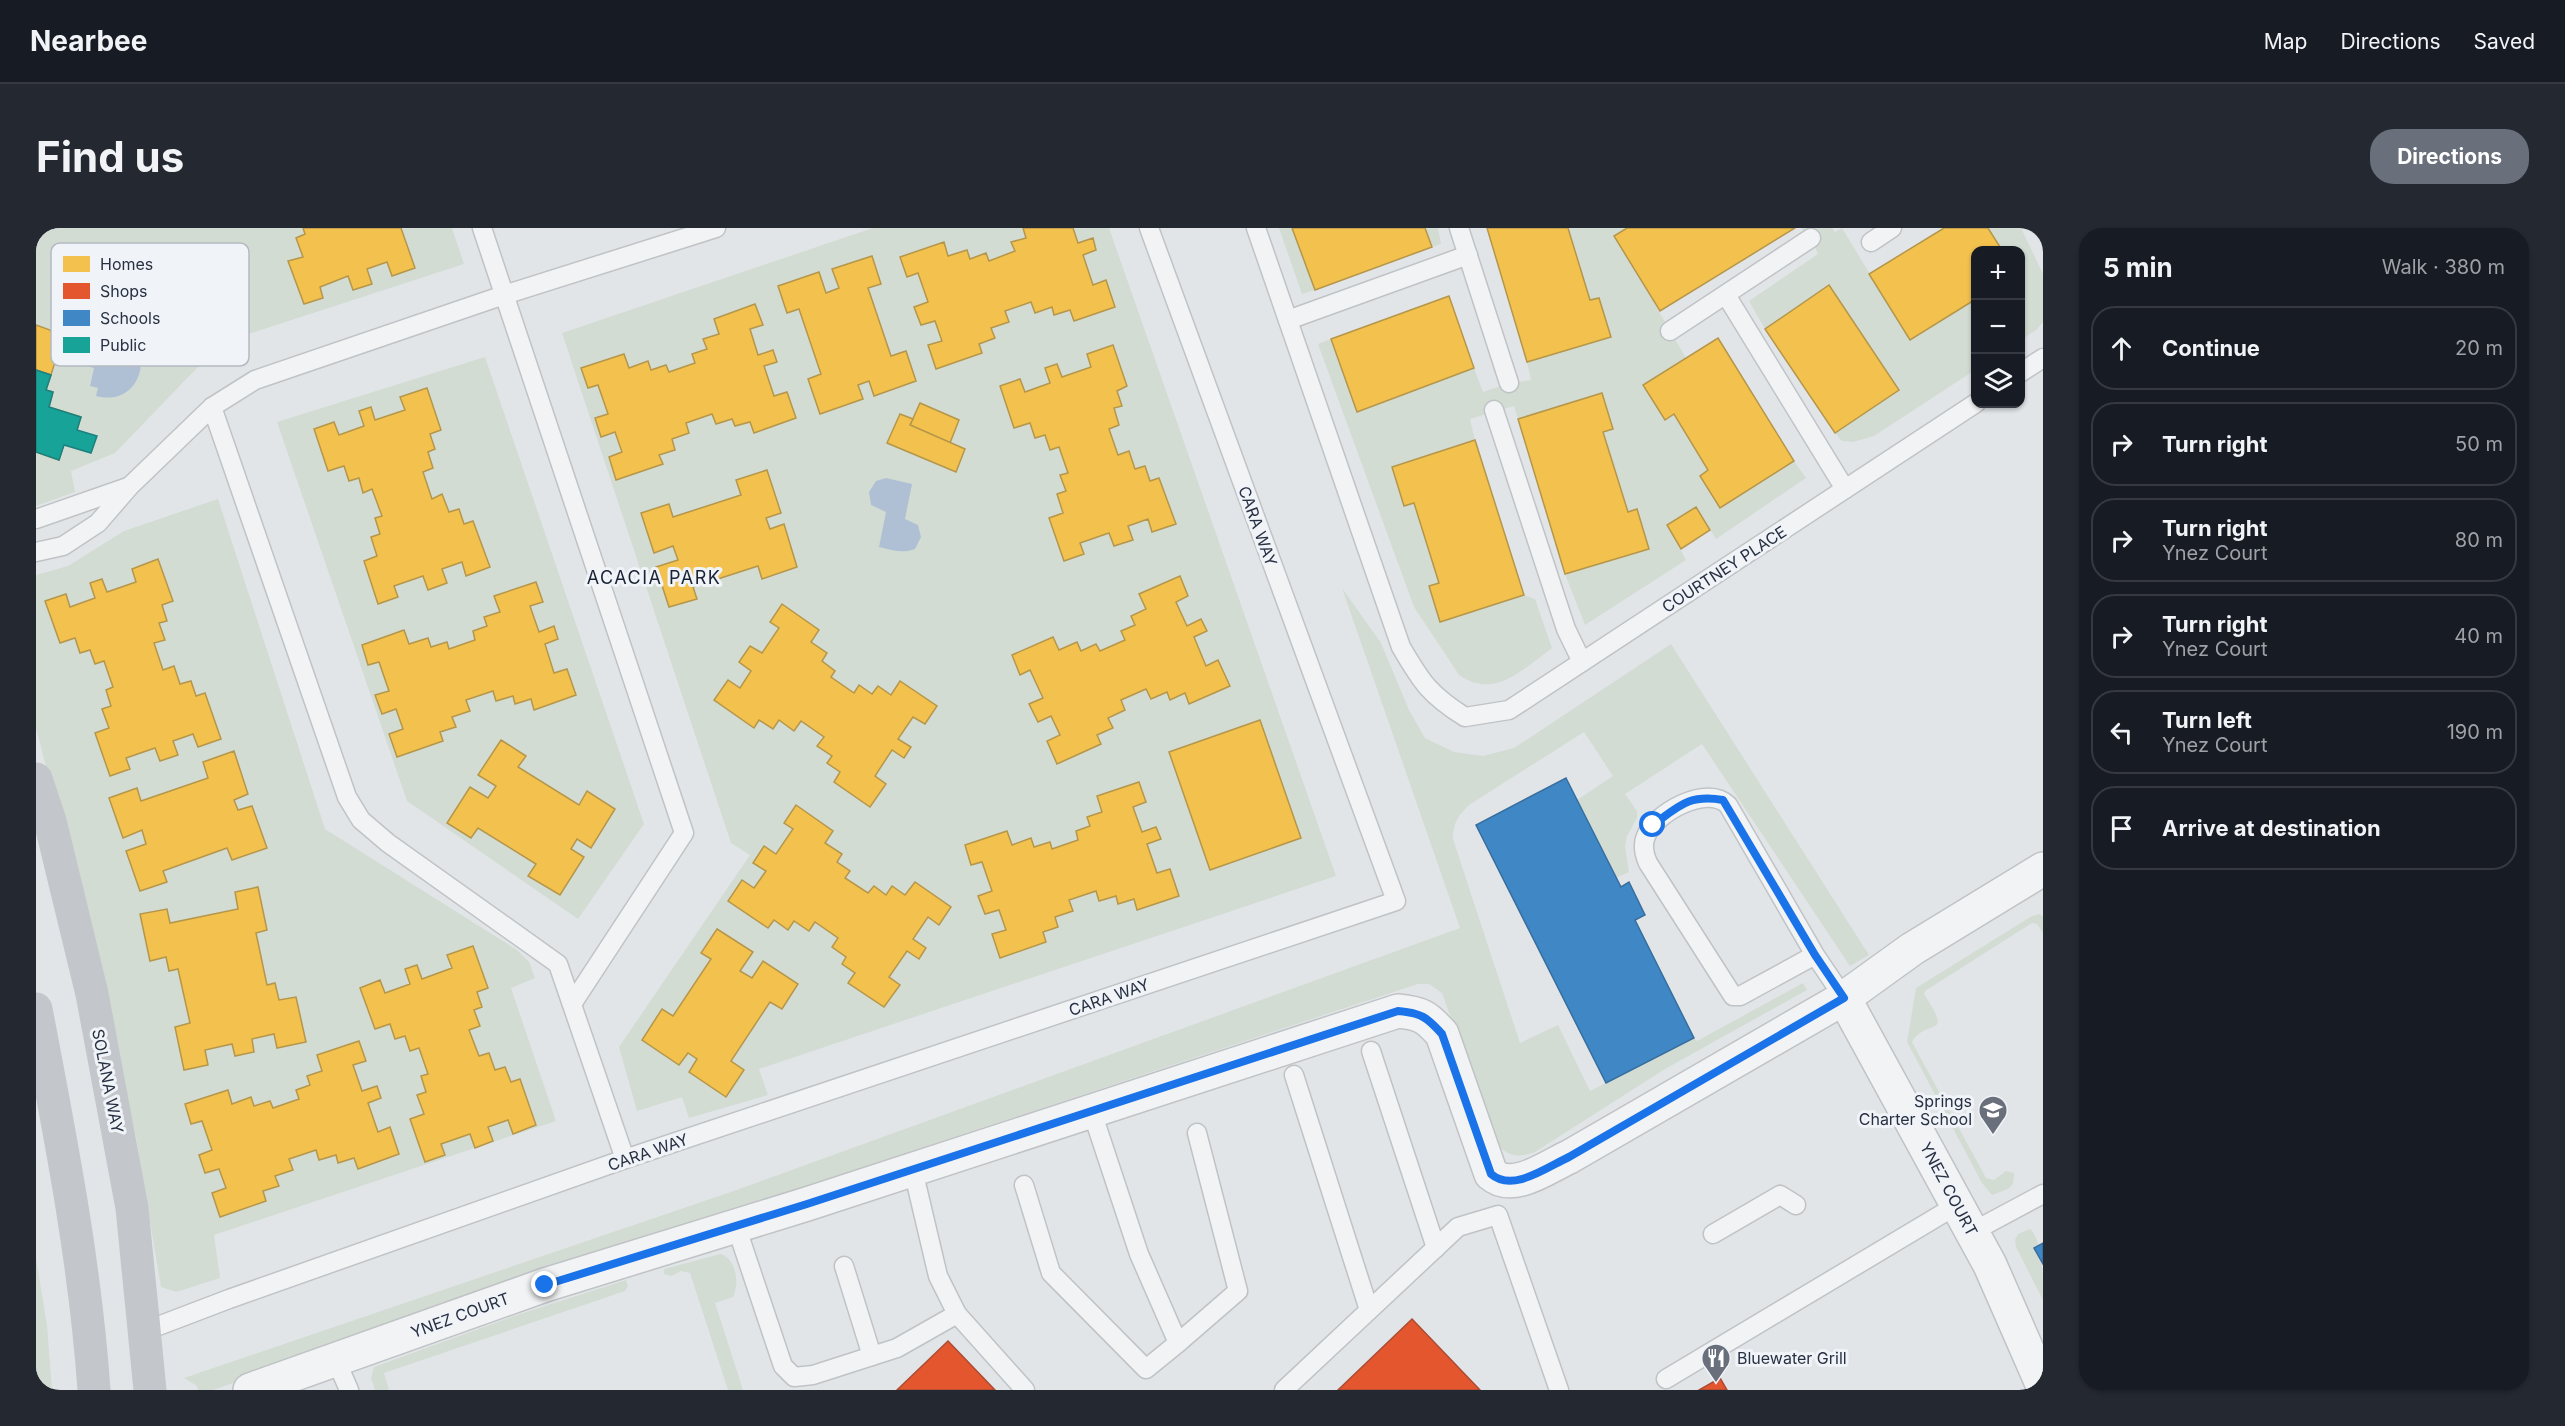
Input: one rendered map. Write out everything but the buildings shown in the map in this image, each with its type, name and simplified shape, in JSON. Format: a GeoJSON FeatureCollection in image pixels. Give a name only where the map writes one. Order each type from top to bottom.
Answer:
{"type":"FeatureCollection","features":[{"type":"Feature","properties":{"kind":"main road","name":"SOLANA WAY"},"geometry":{"type":"LineString","coordinates":[[36,778],[50,821],[92,994],[132,1208],[150,1390]]}},
{"type":"Feature","properties":{"kind":"main road"},"geometry":{"type":"LineString","coordinates":[[36,1009],[74,1213],[90,1333],[94,1390]]}},
{"type":"Feature","properties":{"kind":"street","name":"YNEZ COURT"},"geometry":{"type":"LineString","coordinates":[[250,1390],[545,1285],[913,1170],[1398,1011],[1414,1012],[1428,1018],[1442,1034],[1491,1174],[1497,1179],[1511,1181],[1527,1177],[1569,1157],[1844,998],[1912,949],[2043,869]]}},
{"type":"Feature","properties":{"kind":"street","name":"YNEZ COURT"},"geometry":{"type":"LineString","coordinates":[[1844,998],[1990,1265],[2043,1386]]}},
{"type":"Feature","properties":{"kind":"lane"},"geometry":{"type":"LineString","coordinates":[[482,228],[684,833],[572,1004]]}},
{"type":"Feature","properties":{"kind":"lane"},"geometry":{"type":"LineString","coordinates":[[36,552],[63,546],[98,523],[130,486],[212,407],[255,380],[504,295],[716,228]]}},
{"type":"Feature","properties":{"kind":"lane","name":"CARA WAY"},"geometry":{"type":"LineString","coordinates":[[145,1331],[625,1159],[1396,901],[1149,228]]}},
{"type":"Feature","properties":{"kind":"lane"},"geometry":{"type":"LineString","coordinates":[[1256,228],[1288,320],[1468,255]]}},
{"type":"Feature","properties":{"kind":"lane"},"geometry":{"type":"LineString","coordinates":[[1460,228],[1509,384]]}},
{"type":"Feature","properties":{"kind":"lane"},"geometry":{"type":"LineString","coordinates":[[1871,242],[1892,228]]}},
{"type":"Feature","properties":{"kind":"lane"},"geometry":{"type":"LineString","coordinates":[[1670,331],[1811,238]]}},
{"type":"Feature","properties":{"kind":"lane"},"geometry":{"type":"LineString","coordinates":[[1725,295],[1845,489]]}},
{"type":"Feature","properties":{"kind":"lane","name":"COURTNEY PLACE"},"geometry":{"type":"LineString","coordinates":[[1288,320],[1401,647],[1423,684],[1443,704],[1466,717],[1509,710],[1971,406]]}},
{"type":"Feature","properties":{"kind":"lane"},"geometry":{"type":"LineString","coordinates":[[2025,370],[2043,358]]}},
{"type":"Feature","properties":{"kind":"lane"},"geometry":{"type":"LineString","coordinates":[[212,407],[347,797],[361,820],[388,843],[558,964],[625,1159]]}},
{"type":"Feature","properties":{"kind":"lane"},"geometry":{"type":"LineString","coordinates":[[1494,410],[1566,629],[1582,662]]}},
{"type":"Feature","properties":{"kind":"lane"},"geometry":{"type":"LineString","coordinates":[[36,519],[130,486]]}},
{"type":"Feature","properties":{"kind":"lane"},"geometry":{"type":"LineString","coordinates":[[1815,955],[1740,996],[1733,996],[1648,863],[1644,854],[1646,834],[1653,825],[1687,801],[1701,798],[1723,800],[1815,955],[1844,998]]}},
{"type":"Feature","properties":{"kind":"lane"},"geometry":{"type":"LineString","coordinates":[[1371,1051],[1436,1248]]}},
{"type":"Feature","properties":{"kind":"lane"},"geometry":{"type":"LineString","coordinates":[[1294,1074],[1369,1310]]}},
{"type":"Feature","properties":{"kind":"lane"},"geometry":{"type":"LineString","coordinates":[[1092,1112],[1139,1254],[1178,1343]]}},
{"type":"Feature","properties":{"kind":"lane"},"geometry":{"type":"LineString","coordinates":[[1024,1185],[1051,1273],[1146,1369],[1238,1291],[1197,1133]]}},
{"type":"Feature","properties":{"kind":"lane"},"geometry":{"type":"LineString","coordinates":[[913,1170],[938,1276],[957,1314],[1025,1390]]}},
{"type":"Feature","properties":{"kind":"lane"},"geometry":{"type":"LineString","coordinates":[[1666,1379],[1964,1219],[2043,1194]]}},
{"type":"Feature","properties":{"kind":"lane"},"geometry":{"type":"LineString","coordinates":[[1713,1234],[1780,1195],[1797,1205]]}},
{"type":"Feature","properties":{"kind":"lane"},"geometry":{"type":"LineString","coordinates":[[1284,1390],[1458,1227],[1498,1215],[1559,1390]]}},
{"type":"Feature","properties":{"kind":"lane"},"geometry":{"type":"LineString","coordinates":[[736,1226],[783,1366],[795,1384],[813,1375],[897,1348],[957,1314]]}},
{"type":"Feature","properties":{"kind":"lane"},"geometry":{"type":"LineString","coordinates":[[844,1266],[872,1356]]}},
{"type":"Feature","properties":{"kind":"lane"},"geometry":{"type":"LineString","coordinates":[[336,1360],[349,1390]]}},
{"type":"Feature","properties":{"kind":"shaded area"},"geometry":{"type":"Polygon","coordinates":[[[36,228],[452,228],[464,264],[249,334],[249,243],[51,243],[51,366],[199,366],[115,453],[71,471],[75,492],[36,506],[36,228]]]}},
{"type":"Feature","properties":{"kind":"shaded area"},"geometry":{"type":"Polygon","coordinates":[[[873,228],[1109,228],[1336,876],[759,1069],[768,1095],[689,1118],[682,1097],[637,1111],[619,1047],[750,855],[731,843],[562,333],[873,228]]]}},
{"type":"Feature","properties":{"kind":"shaded area"},"geometry":{"type":"Polygon","coordinates":[[[1279,228],[1292,228],[1315,290],[1302,294],[1279,228]]]}},
{"type":"Feature","properties":{"kind":"shaded area"},"geometry":{"type":"Polygon","coordinates":[[[1425,228],[1438,228],[1441,244],[1432,247],[1425,228]]]}},
{"type":"Feature","properties":{"kind":"shaded area"},"geometry":{"type":"Polygon","coordinates":[[[1568,228],[1627,228],[1615,236],[1686,358],[1644,385],[1665,420],[1674,414],[1708,470],[1720,508],[1794,461],[1806,478],[1716,539],[1696,507],[1667,525],[1686,560],[1585,625],[1565,574],[1649,548],[1637,510],[1628,512],[1603,432],[1613,428],[1602,393],[1518,419],[1514,406],[1470,419],[1475,440],[1392,467],[1404,506],[1414,503],[1439,583],[1429,587],[1440,622],[1524,595],[1535,599],[1552,648],[1508,679],[1485,684],[1472,682],[1459,675],[1414,607],[1318,344],[1331,339],[1357,411],[1474,368],[1483,392],[1509,383],[1531,380],[1527,362],[1611,337],[1599,298],[1590,300],[1568,228]]]}},
{"type":"Feature","properties":{"kind":"shaded area"},"geometry":{"type":"Polygon","coordinates":[[[1801,228],[1832,228],[1835,232],[1842,228],[1910,340],[1971,302],[1971,373],[1874,436],[1853,442],[1842,441],[1835,433],[1898,390],[1829,286],[1765,329],[1749,301],[1818,254],[1811,238],[1801,228]]]}},
{"type":"Feature","properties":{"kind":"shaded area"},"geometry":{"type":"Polygon","coordinates":[[[1988,228],[2021,228],[2043,274],[2043,322],[2025,337],[2025,246],[1999,246],[1988,228]]]}},
{"type":"Feature","properties":{"kind":"shaded area"},"geometry":{"type":"Polygon","coordinates":[[[485,357],[644,824],[578,919],[407,801],[277,422],[485,357]]]}},
{"type":"Feature","properties":{"kind":"shaded area"},"geometry":{"type":"Polygon","coordinates":[[[218,499],[325,829],[517,950],[529,962],[535,978],[511,988],[556,1121],[214,1235],[220,1278],[176,1292],[161,1287],[136,1138],[109,1011],[36,728],[36,575],[68,566],[124,531],[218,499]]]}},
{"type":"Feature","properties":{"kind":"shaded area"},"geometry":{"type":"Polygon","coordinates":[[[1342,588],[1381,643],[1409,710],[1425,738],[1454,752],[1483,756],[1514,748],[1671,644],[1869,955],[1850,966],[1702,744],[1625,794],[1637,811],[1637,818],[1627,836],[1625,846],[1629,872],[1616,878],[1577,800],[1613,776],[1584,732],[1469,805],[1459,816],[1454,828],[1453,839],[1520,1043],[1558,1025],[1590,1091],[1694,1038],[1697,1041],[1803,983],[1807,990],[1665,1069],[1535,1152],[1523,1155],[1509,1154],[1496,1143],[1442,993],[1429,984],[1418,984],[742,1207],[213,1390],[198,1390],[197,1386],[184,1378],[728,1193],[1460,928],[1342,588]]]}},
{"type":"Feature","properties":{"kind":"shaded area"},"geometry":{"type":"Polygon","coordinates":[[[2039,914],[2043,916],[2043,933],[2037,924],[2032,923],[1925,991],[1924,994],[1933,1008],[1938,1023],[1918,1035],[1912,1042],[1986,1178],[1994,1180],[2006,1171],[2014,1173],[2013,1184],[2008,1189],[1992,1195],[1982,1183],[1907,1042],[1916,988],[2032,916],[2039,914]]]}},
{"type":"Feature","properties":{"kind":"shaded area"},"geometry":{"type":"Polygon","coordinates":[[[2030,1229],[2038,1242],[2040,1251],[2043,1300],[2016,1247],[2015,1240],[2018,1234],[2030,1229]]]}},
{"type":"Feature","properties":{"kind":"shaded area"},"geometry":{"type":"Polygon","coordinates":[[[720,1254],[730,1260],[733,1265],[736,1285],[733,1297],[715,1303],[743,1390],[728,1390],[690,1273],[681,1271],[671,1276],[664,1274],[664,1269],[720,1254]]]}},
{"type":"Feature","properties":{"kind":"shaded area"},"geometry":{"type":"Polygon","coordinates":[[[36,1258],[47,1325],[52,1390],[36,1390],[36,1258]]]}},
{"type":"Feature","properties":{"kind":"shaded area"},"geometry":{"type":"Polygon","coordinates":[[[626,1280],[628,1286],[625,1291],[384,1373],[389,1390],[375,1390],[371,1378],[374,1367],[514,1316],[626,1280]]]}},
{"type":"Feature","properties":{"kind":"water"},"geometry":{"type":"Polygon","coordinates":[[[86,366],[140,366],[135,383],[126,392],[113,397],[96,396],[98,388],[90,386],[94,368],[86,366]]]}},
{"type":"Feature","properties":{"kind":"water"},"geometry":{"type":"Polygon","coordinates":[[[886,478],[912,484],[905,519],[918,525],[921,537],[915,549],[902,551],[879,547],[886,512],[871,505],[869,492],[876,481],[886,478]]]}},
{"type":"Feature","properties":{"kind":"place","name":"Springs Charter School"},"geometry":{"type":"Point","coordinates":[1993,1136]}},
{"type":"Feature","properties":{"kind":"place","name":"Bluewater Grill"},"geometry":{"type":"Point","coordinates":[1716,1384]}},
{"type":"Feature","properties":{"kind":"district","name":"ACACIA PARK"},"geometry":{"type":"Point","coordinates":[654,578]}},
{"type":"Feature","properties":{"kind":"route"},"geometry":{"type":"LineString","coordinates":[[545,1285],[807,1204],[1398,1011],[1414,1012],[1428,1018],[1442,1034],[1491,1174],[1497,1179],[1511,1181],[1527,1177],[1569,1157],[1844,998],[1815,955],[1723,800],[1701,798],[1687,801],[1653,825]]}}]}
